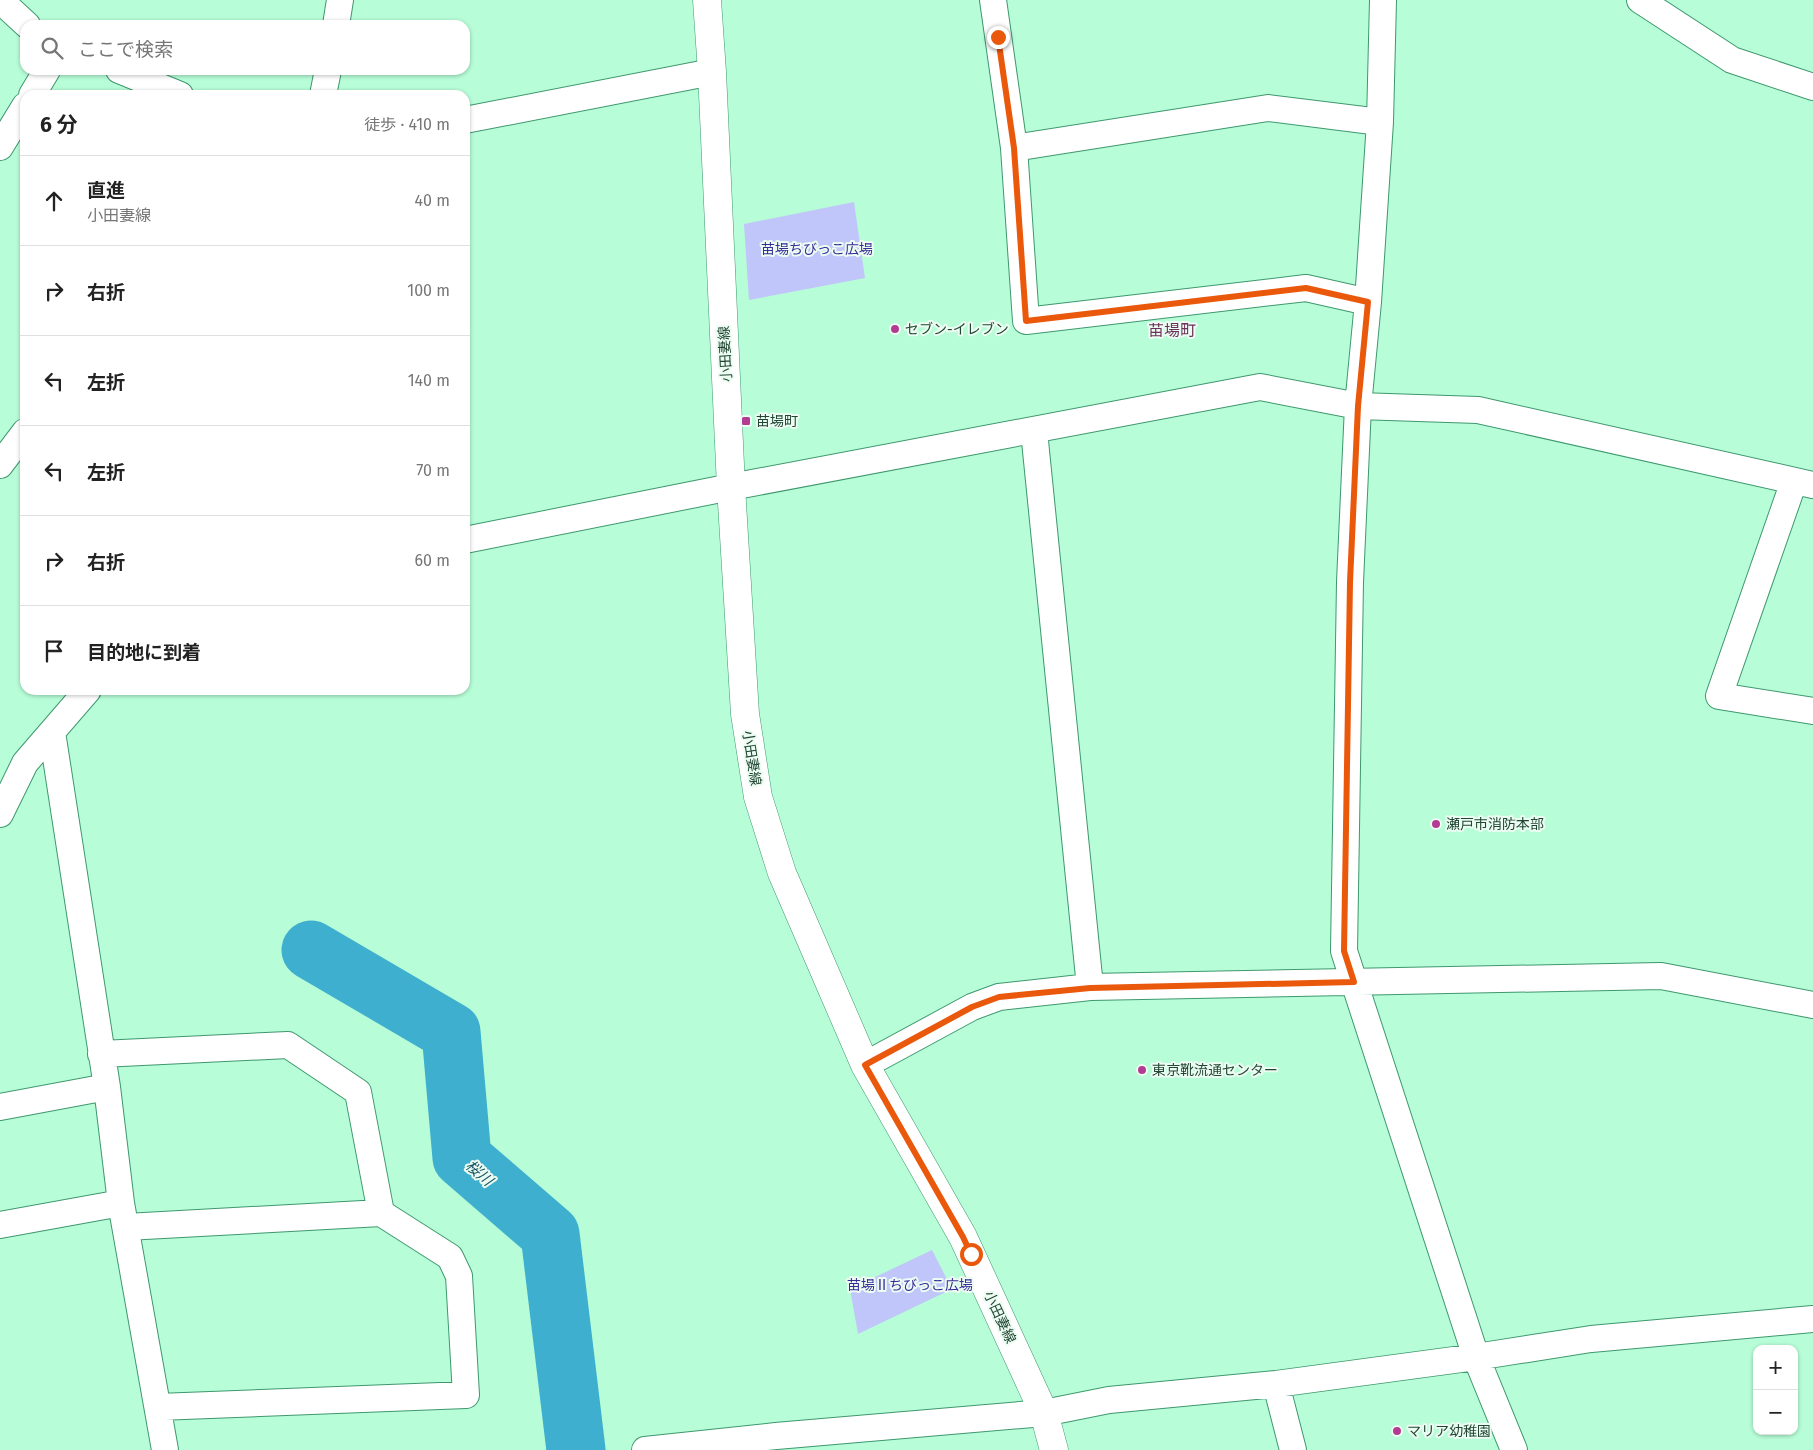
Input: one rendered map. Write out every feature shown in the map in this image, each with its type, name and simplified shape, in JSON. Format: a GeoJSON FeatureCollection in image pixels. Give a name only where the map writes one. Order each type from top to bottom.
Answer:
{"type":"FeatureCollection","features":[{"type":"Feature","properties":{"kind":"street"},"geometry":{"type":"LineString","coordinates":[[0,0],[22,20]]}},
{"type":"Feature","properties":{"kind":"street"},"geometry":{"type":"LineString","coordinates":[[337,20],[340,0]]}},
{"type":"Feature","properties":{"kind":"street","name":"小田妻線"},"geometry":{"type":"LineString","coordinates":[[707,0],[731,487],[745,714],[758,797],[782,873],[865,1065],[963,1237],[1044,1414],[1054,1450]]}},
{"type":"Feature","properties":{"kind":"street"},"geometry":{"type":"LineString","coordinates":[[993,0],[1014,148],[1026,321],[1306,288],[1368,302]]}},
{"type":"Feature","properties":{"kind":"street"},"geometry":{"type":"LineString","coordinates":[[1383,0],[1380,122],[1368,302],[1358,406],[1350,582],[1344,951],[1476,1357],[1514,1450]]}},
{"type":"Feature","properties":{"kind":"street"},"geometry":{"type":"LineString","coordinates":[[1640,0],[1732,60],[1813,87]]}},
{"type":"Feature","properties":{"kind":"street"},"geometry":{"type":"LineString","coordinates":[[470,119],[712,72]]}},
{"type":"Feature","properties":{"kind":"street"},"geometry":{"type":"LineString","coordinates":[[35,90],[44,75]]}},
{"type":"Feature","properties":{"kind":"street"},"geometry":{"type":"LineString","coordinates":[[131,75],[168,90]]}},
{"type":"Feature","properties":{"kind":"street"},"geometry":{"type":"LineString","coordinates":[[324,90],[327,75]]}},
{"type":"Feature","properties":{"kind":"street"},"geometry":{"type":"LineString","coordinates":[[1014,148],[1268,108],[1380,122]]}},
{"type":"Feature","properties":{"kind":"street"},"geometry":{"type":"LineString","coordinates":[[0,147],[20,114]]}},
{"type":"Feature","properties":{"kind":"street"},"geometry":{"type":"LineString","coordinates":[[470,539],[731,487],[1260,387],[1358,406],[1478,410],[1804,483],[1719,696],[1813,710]]}},
{"type":"Feature","properties":{"kind":"street"},"geometry":{"type":"LineString","coordinates":[[1034,431],[1090,988]]}},
{"type":"Feature","properties":{"kind":"street"},"geometry":{"type":"LineString","coordinates":[[0,465],[20,439]]}},
{"type":"Feature","properties":{"kind":"street"},"geometry":{"type":"LineString","coordinates":[[0,814],[25,762],[84,695]]}},
{"type":"Feature","properties":{"kind":"street"},"geometry":{"type":"LineString","coordinates":[[52,732],[107,1088],[124,1215],[165,1450]]}},
{"type":"Feature","properties":{"kind":"street"},"geometry":{"type":"LineString","coordinates":[[865,1065],[972,1007],[999,997],[1090,988],[1661,976],[1813,1005]]}},
{"type":"Feature","properties":{"kind":"street"},"geometry":{"type":"LineString","coordinates":[[101,1054],[288,1045],[358,1092],[381,1213]]}},
{"type":"Feature","properties":{"kind":"street"},"geometry":{"type":"LineString","coordinates":[[0,1107],[107,1088]]}},
{"type":"Feature","properties":{"kind":"street"},"geometry":{"type":"LineString","coordinates":[[0,1225],[124,1215],[381,1213],[450,1257],[459,1276],[466,1395],[158,1407]]}},
{"type":"Feature","properties":{"kind":"street"},"geometry":{"type":"LineString","coordinates":[[645,1450],[777,1443],[1044,1414],[1109,1400],[1276,1384],[1476,1357],[1591,1339],[1813,1319]]}},
{"type":"Feature","properties":{"kind":"street"},"geometry":{"type":"LineString","coordinates":[[1276,1384],[1293,1450]]}},
{"type":"Feature","properties":{"kind":"green space","name":"苗場ちびっこ広場"},"geometry":{"type":"Polygon","coordinates":[[[854,202],[865,278],[749,300],[744,224],[854,202]]]}},
{"type":"Feature","properties":{"kind":"green space","name":"苗場Ⅱちびっこ広場"},"geometry":{"type":"Polygon","coordinates":[[[932,1250],[952,1289],[858,1334],[850,1289],[932,1250]]]}},
{"type":"Feature","properties":{"kind":"waterway","name":"桜川"},"geometry":{"type":"LineString","coordinates":[[311,950],[451,1032],[462,1158],[550,1234],[576,1450]]}},
{"type":"Feature","properties":{"kind":"place","name":"セブン-イレブン"},"geometry":{"type":"Point","coordinates":[895,329]}},
{"type":"Feature","properties":{"kind":"place","name":"苗場町"},"geometry":{"type":"Point","coordinates":[746,421]}},
{"type":"Feature","properties":{"kind":"place","name":"瀬戸市消防本部"},"geometry":{"type":"Point","coordinates":[1436,824]}},
{"type":"Feature","properties":{"kind":"place","name":"東京靴流通センター"},"geometry":{"type":"Point","coordinates":[1142,1070]}},
{"type":"Feature","properties":{"kind":"place","name":"マリア幼稚園"},"geometry":{"type":"Point","coordinates":[1397,1431]}},
{"type":"Feature","properties":{"kind":"district","name":"苗場町"},"geometry":{"type":"Point","coordinates":[1172,330]}},
{"type":"Feature","properties":{"kind":"route"},"geometry":{"type":"LineString","coordinates":[[971,1254],[865,1065],[972,1007],[999,997],[1090,988],[1354,982],[1344,951],[1350,582],[1358,406],[1368,302],[1306,288],[1026,321],[1014,148],[998,37]]}}]}
